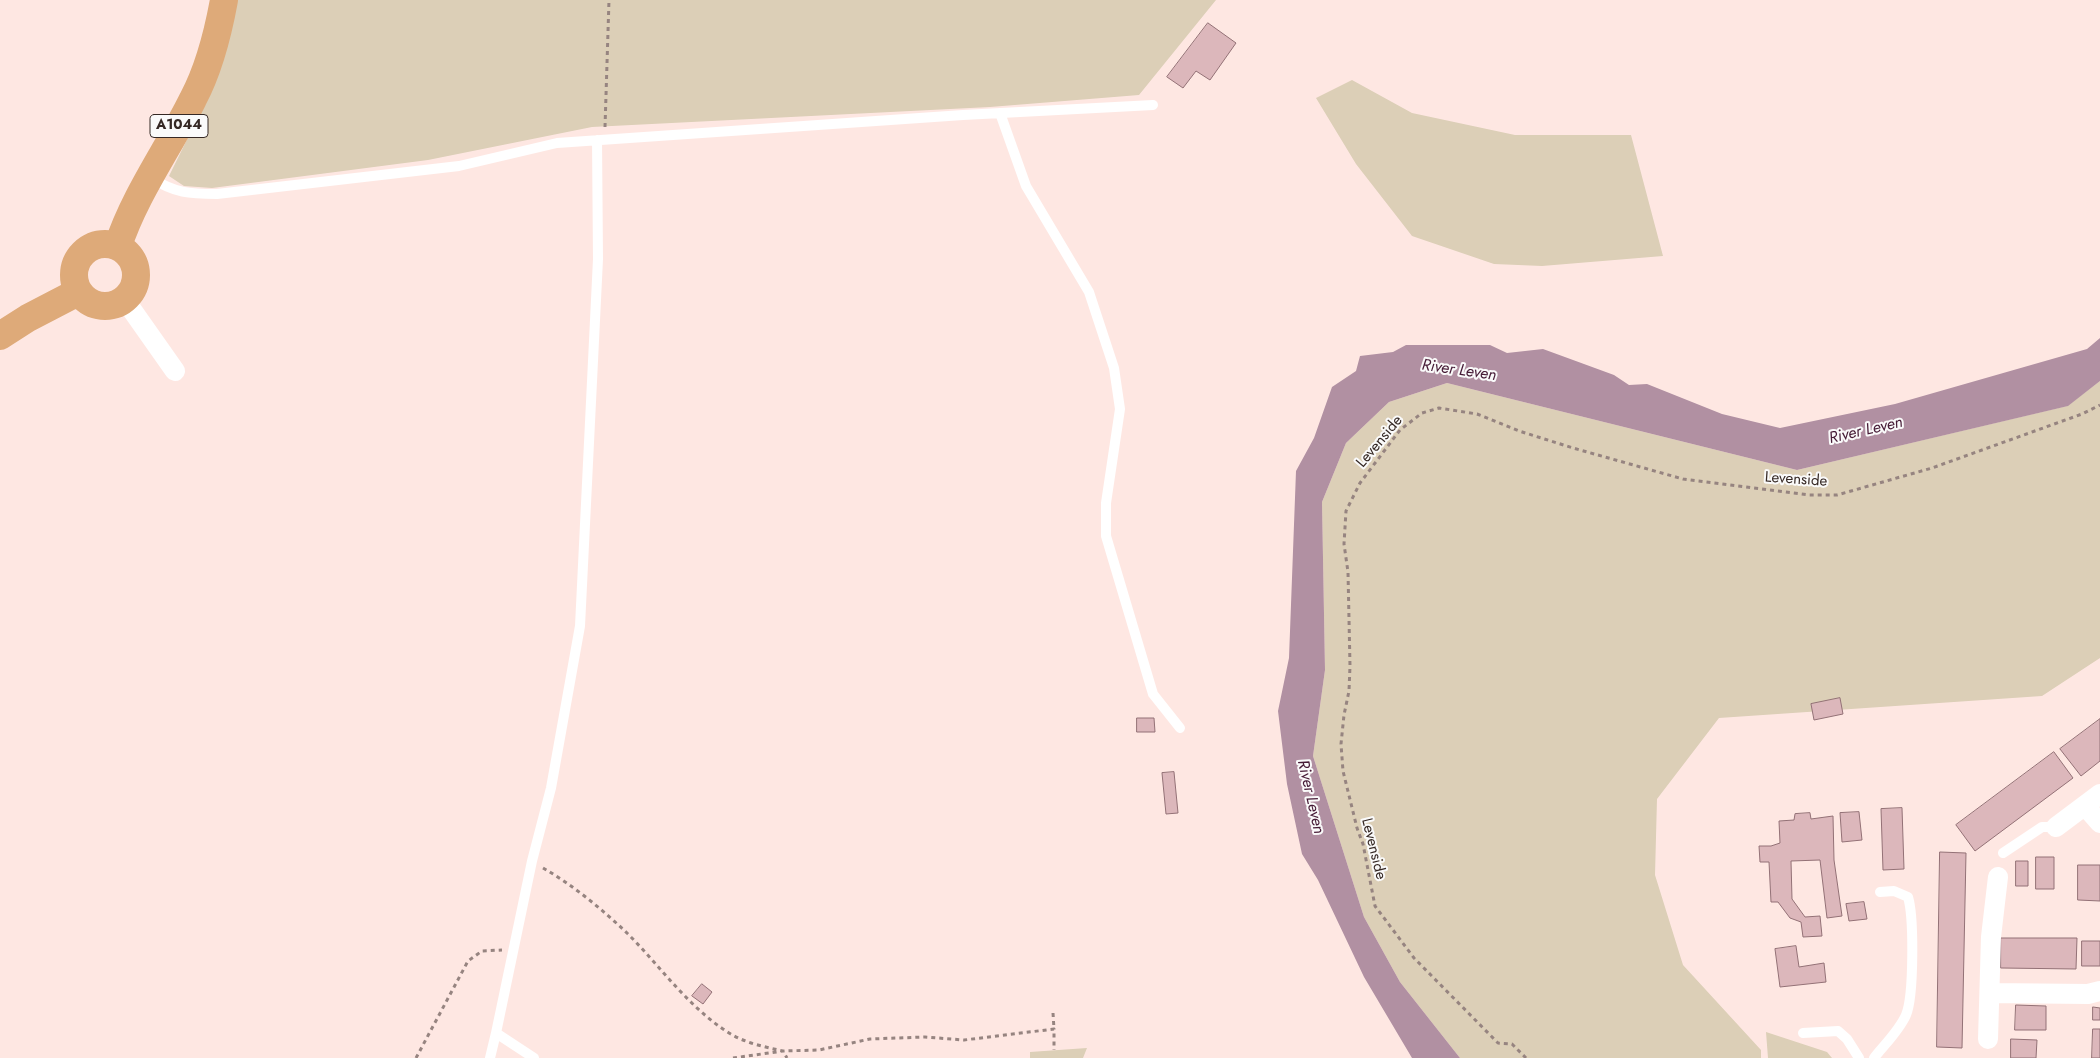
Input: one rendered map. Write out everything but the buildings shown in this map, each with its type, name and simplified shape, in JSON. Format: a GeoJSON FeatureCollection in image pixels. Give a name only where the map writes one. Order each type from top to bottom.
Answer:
{"type":"FeatureCollection","features":[{"type":"Feature","properties":{"kind":"main road","name":"A1044"},"geometry":{"type":"LineString","coordinates":[[118,246],[123,232],[151,177],[194,97],[211,54],[224,0]]}},
{"type":"Feature","properties":{"kind":"main road"},"geometry":{"type":"LineString","coordinates":[[98,244],[118,246],[133,261],[136,271],[136,282],[125,300],[105,307],[85,300],[78,292],[74,273],[82,255],[98,244]]}},
{"type":"Feature","properties":{"kind":"main road"},"geometry":{"type":"LineString","coordinates":[[0,336],[28,318],[78,292]]}},
{"type":"Feature","properties":{"kind":"street"},"geometry":{"type":"LineString","coordinates":[[125,300],[174,371]]}},
{"type":"Feature","properties":{"kind":"street"},"geometry":{"type":"LineString","coordinates":[[2056,827],[2093,800],[2100,823]]}},
{"type":"Feature","properties":{"kind":"street"},"geometry":{"type":"LineString","coordinates":[[1988,1039],[1991,937],[1998,877]]}},
{"type":"Feature","properties":{"kind":"street"},"geometry":{"type":"LineString","coordinates":[[1990,993],[2088,994],[2100,991]]}},
{"type":"Feature","properties":{"kind":"lane"},"geometry":{"type":"LineString","coordinates":[[151,177],[170,190],[191,194],[217,194],[450,168],[557,143],[1000,113],[1153,105]]}},
{"type":"Feature","properties":{"kind":"lane"},"geometry":{"type":"LineString","coordinates":[[1000,113],[1026,186],[1089,292],[1114,368],[1120,409],[1106,503],[1106,536],[1153,694],[1180,728]]}},
{"type":"Feature","properties":{"kind":"lane"},"geometry":{"type":"LineString","coordinates":[[490,1058],[532,861],[551,788],[580,626],[598,259],[601,140]]}},
{"type":"Feature","properties":{"kind":"lane"},"geometry":{"type":"LineString","coordinates":[[2003,853],[2042,827],[2056,827]]}},
{"type":"Feature","properties":{"kind":"lane"},"geometry":{"type":"LineString","coordinates":[[1874,1058],[1906,1014],[1912,964],[1912,910],[1908,897],[1894,890],[1880,892]]}},
{"type":"Feature","properties":{"kind":"lane"},"geometry":{"type":"LineString","coordinates":[[1803,1033],[1838,1031],[1847,1039],[1859,1058]]}},
{"type":"Feature","properties":{"kind":"lane"},"geometry":{"type":"LineString","coordinates":[[496,1032],[534,1058]]}},
{"type":"Feature","properties":{"kind":"path"},"geometry":{"type":"LineString","coordinates":[[601,140],[609,0]]}},
{"type":"Feature","properties":{"kind":"path","name":"Levenside"},"geometry":{"type":"LineString","coordinates":[[1526,1058],[1512,1044],[1498,1043],[1484,1031],[1414,958],[1384,921],[1375,906],[1363,844],[1357,828],[1343,771],[1341,744],[1344,715],[1350,691],[1348,572],[1344,544],[1346,511],[1360,483],[1400,430],[1422,413],[1439,408],[1477,414],[1573,448],[1683,479],[1809,495],[1836,495],[1940,465],[2082,414],[2100,405]]}},
{"type":"Feature","properties":{"kind":"path"},"geometry":{"type":"LineString","coordinates":[[532,861],[558,877],[606,914],[628,934],[704,1015],[730,1034],[759,1046],[783,1052],[787,1058]]}},
{"type":"Feature","properties":{"kind":"path"},"geometry":{"type":"LineString","coordinates":[[416,1058],[468,961],[482,951],[513,949]]}},
{"type":"Feature","properties":{"kind":"path"},"geometry":{"type":"LineString","coordinates":[[1053,1013],[1054,1050]]}},
{"type":"Feature","properties":{"kind":"path"},"geometry":{"type":"LineString","coordinates":[[733,1058],[819,1050],[870,1039],[925,1037],[964,1040],[1054,1030]]}},
{"type":"Feature","properties":{"kind":"shaded area"},"geometry":{"type":"Polygon","coordinates":[[[236,0],[1216,0],[1139,95],[990,107],[592,127],[428,160],[212,188],[184,186],[169,176],[211,91],[236,0]]]}},
{"type":"Feature","properties":{"kind":"shaded area"},"geometry":{"type":"Polygon","coordinates":[[[1352,80],[1412,113],[1515,135],[1631,135],[1663,256],[1542,266],[1494,264],[1412,236],[1356,164],[1316,98],[1352,80]]]}},
{"type":"Feature","properties":{"kind":"shaded area"},"geometry":{"type":"Polygon","coordinates":[[[2100,381],[2100,658],[2042,696],[1719,718],[1657,799],[1655,875],[1683,965],[1761,1050],[1761,1058],[1460,1058],[1400,982],[1364,917],[1313,756],[1325,670],[1322,502],[1346,443],[1389,402],[1447,383],[1797,470],[2067,406],[2100,381]]]}},
{"type":"Feature","properties":{"kind":"shaded area"},"geometry":{"type":"Polygon","coordinates":[[[1766,1032],[1827,1052],[1832,1058],[1768,1058],[1766,1032]]]}},
{"type":"Feature","properties":{"kind":"shaded area"},"geometry":{"type":"Polygon","coordinates":[[[1087,1048],[1083,1058],[1030,1058],[1030,1052],[1087,1048]]]}},
{"type":"Feature","properties":{"kind":"water","name":"River Leven"},"geometry":{"type":"Polygon","coordinates":[[[2100,338],[2100,381],[2068,406],[1797,470],[1447,383],[1389,402],[1346,443],[1322,502],[1325,670],[1313,756],[1364,917],[1400,982],[1460,1058],[1412,1058],[1364,977],[1318,880],[1302,854],[1287,784],[1278,711],[1289,658],[1296,471],[1314,438],[1332,387],[1356,371],[1360,356],[1393,352],[1406,345],[1490,345],[1507,353],[1543,349],[1614,375],[1629,385],[1647,384],[1722,414],[1780,428],[1895,404],[2087,349],[2100,338]]]}}]}
